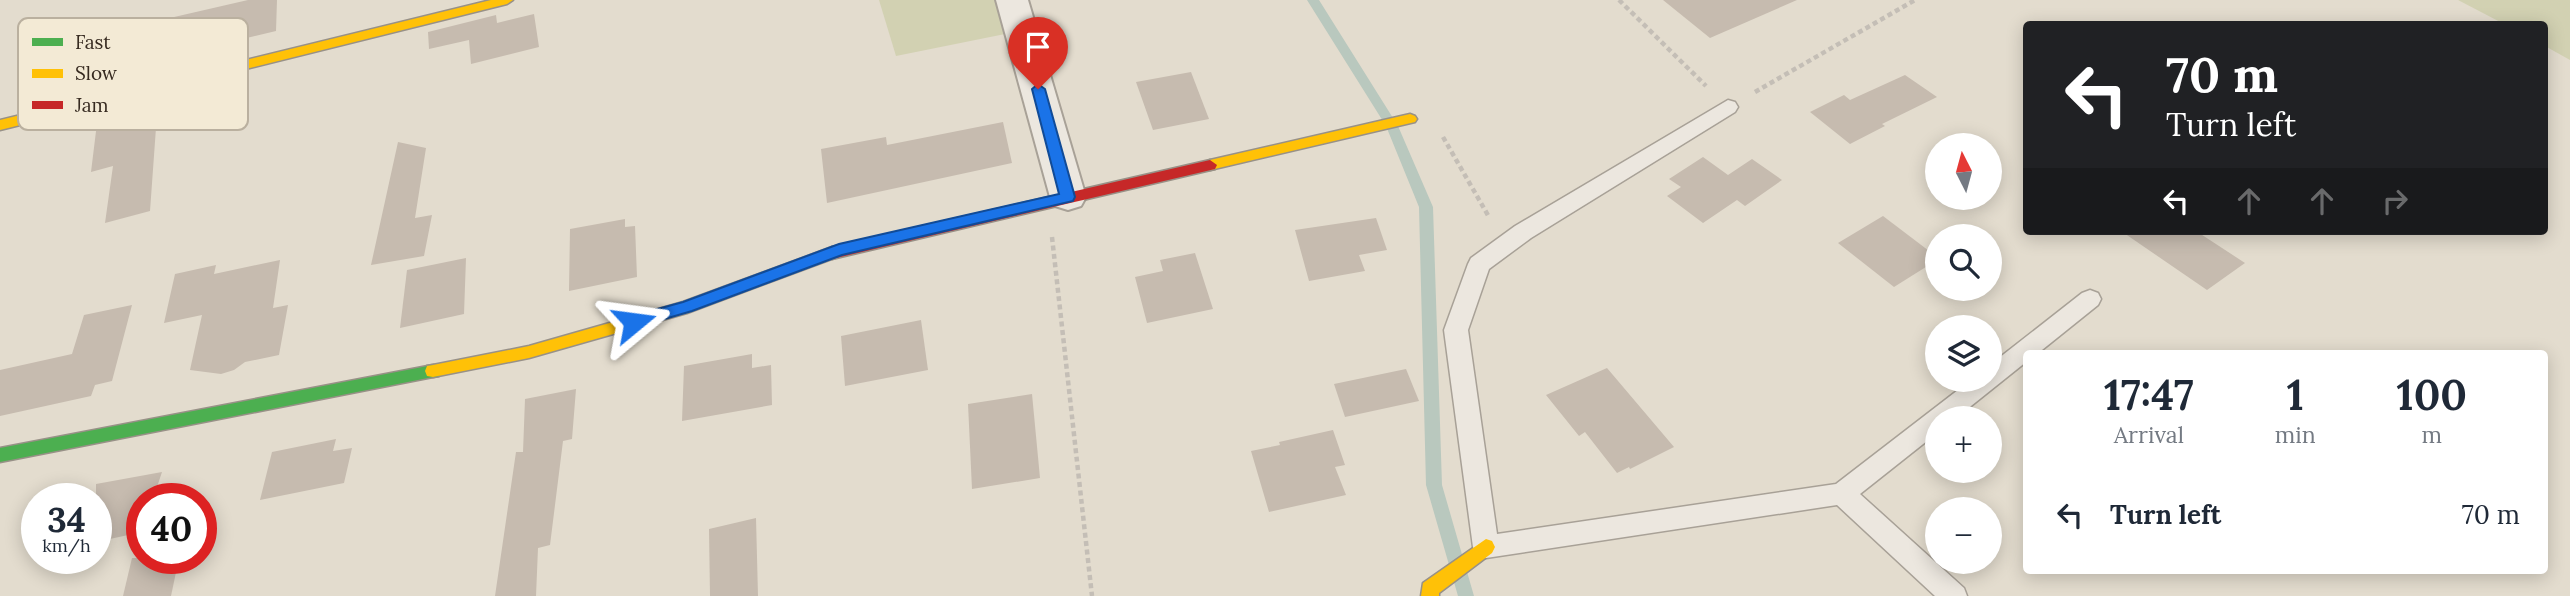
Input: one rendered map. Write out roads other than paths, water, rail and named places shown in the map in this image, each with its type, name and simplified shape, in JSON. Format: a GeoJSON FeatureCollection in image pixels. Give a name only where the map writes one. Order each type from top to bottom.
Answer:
{"type":"FeatureCollection","features":[{"type":"Feature","properties":{"kind":"street"},"geometry":{"type":"LineString","coordinates":[[248,64],[507,0]]}},
{"type":"Feature","properties":{"kind":"street"},"geometry":{"type":"LineString","coordinates":[[1012,0],[1058,199]]}},
{"type":"Feature","properties":{"kind":"street"},"geometry":{"type":"LineString","coordinates":[[0,455],[528,352],[687,307],[839,250],[1410,119]]}},
{"type":"Feature","properties":{"kind":"street"},"geometry":{"type":"LineString","coordinates":[[0,125],[18,121]]}},
{"type":"Feature","properties":{"kind":"street"},"geometry":{"type":"LineString","coordinates":[[1430,593],[1486,547]]}},
{"type":"Feature","properties":{"kind":"lane"},"geometry":{"type":"LineString","coordinates":[[1728,107],[1503,246],[1479,264],[1456,330],[1486,547],[1842,494],[1925,429]]}},
{"type":"Feature","properties":{"kind":"lane"},"geometry":{"type":"LineString","coordinates":[[2026,350],[2090,299]]}},
{"type":"Feature","properties":{"kind":"lane"},"geometry":{"type":"LineString","coordinates":[[2002,369],[2023,352]]}},
{"type":"Feature","properties":{"kind":"lane"},"geometry":{"type":"LineString","coordinates":[[1955,406],[1972,392]]}},
{"type":"Feature","properties":{"kind":"lane"},"geometry":{"type":"LineString","coordinates":[[1842,494],[1954,596]]}},
{"type":"Feature","properties":{"kind":"waterway"},"geometry":{"type":"LineString","coordinates":[[1313,0],[1392,126],[1426,207],[1434,485],[1466,596]]}}]}
